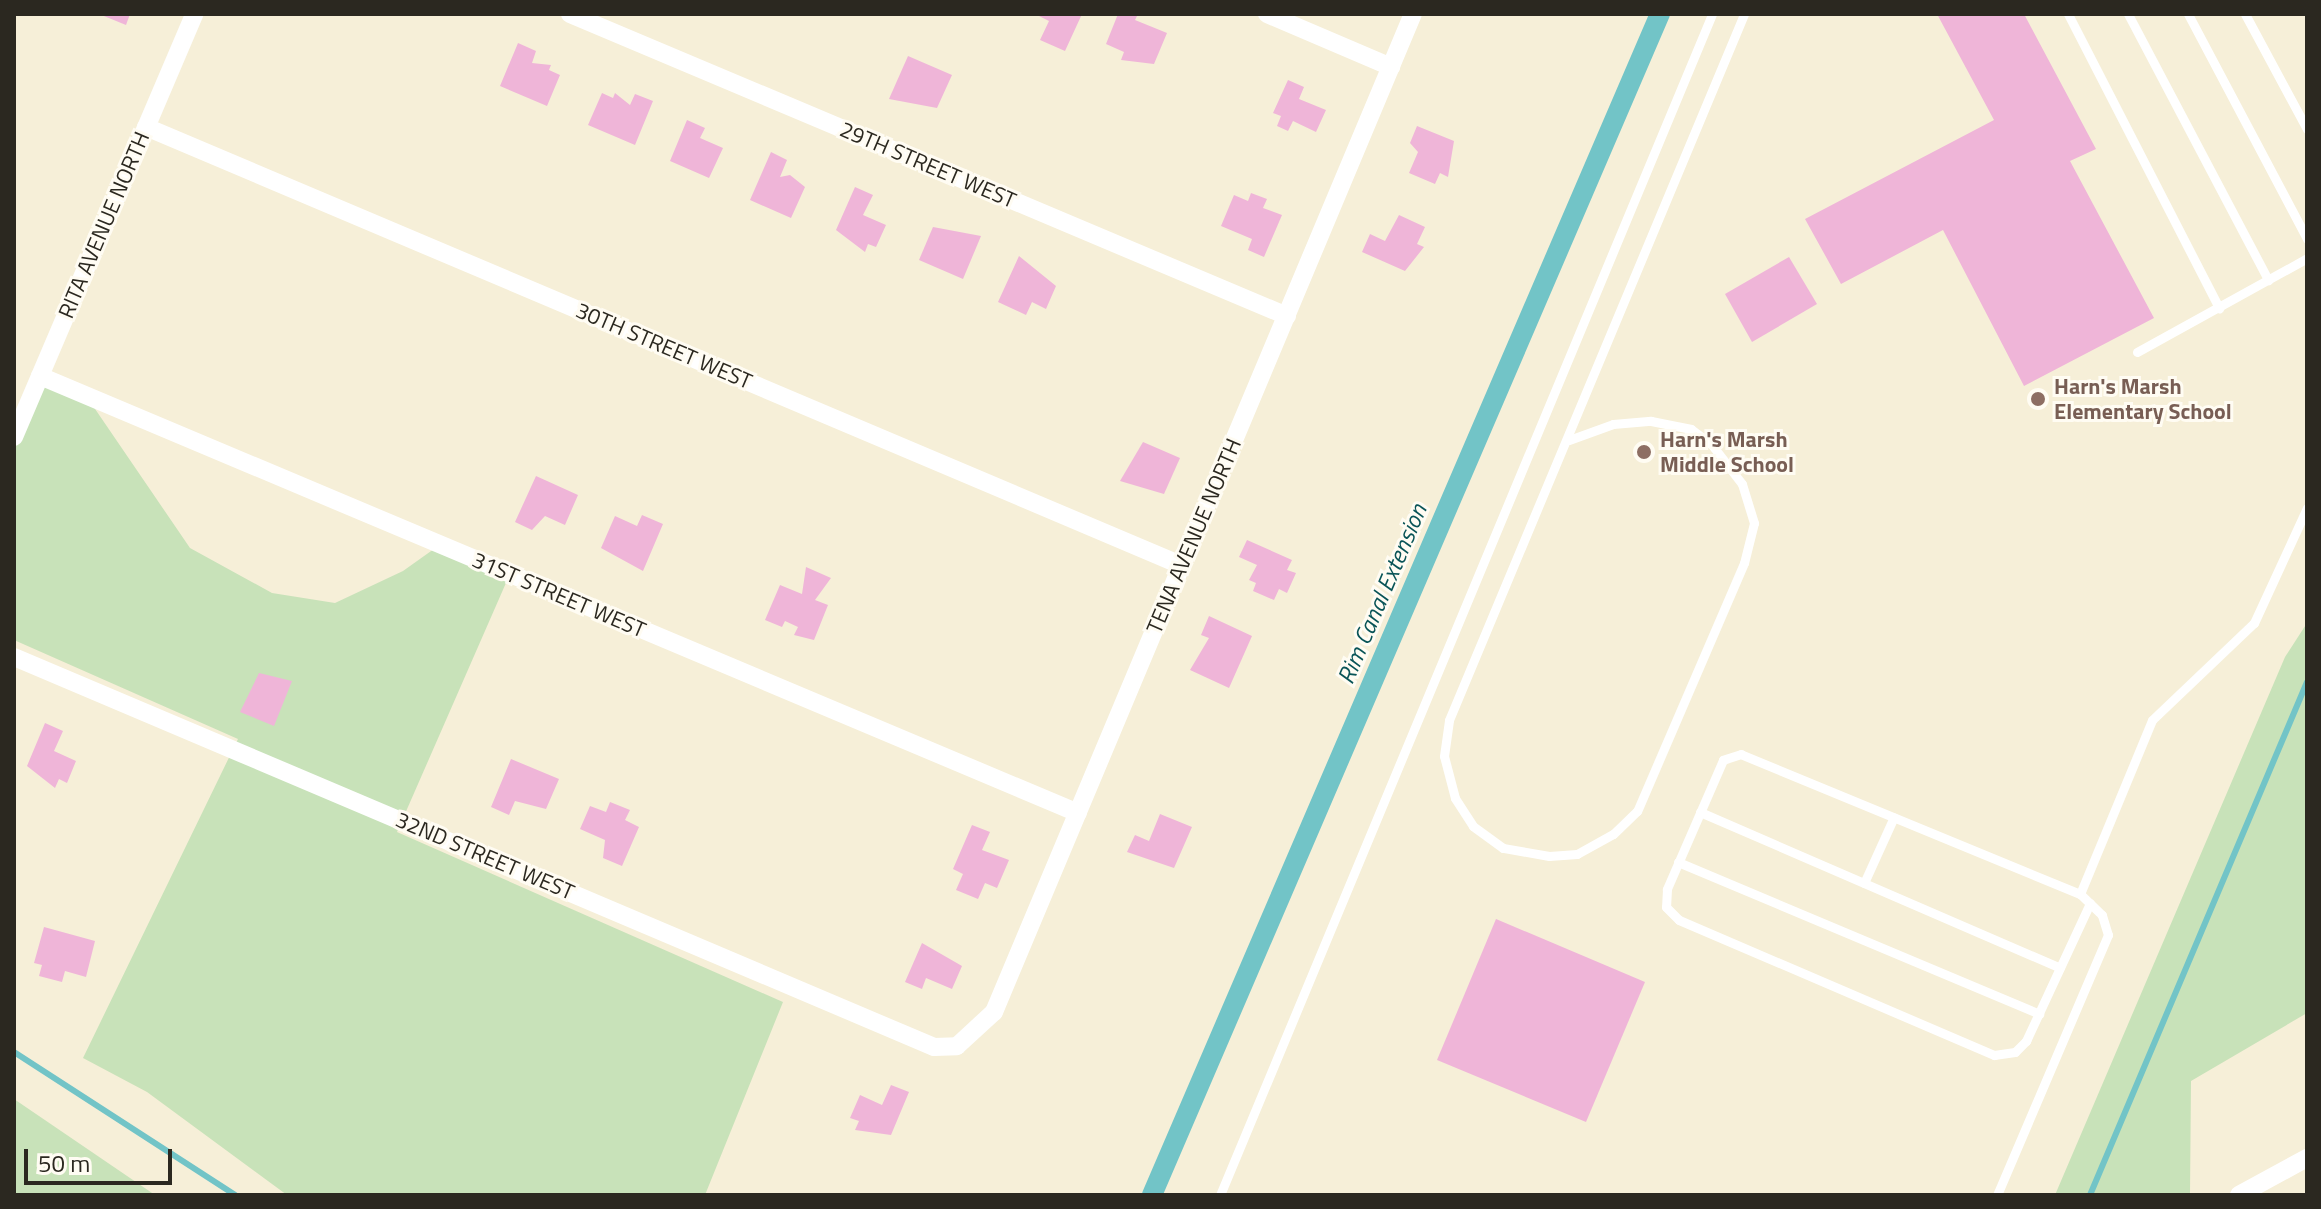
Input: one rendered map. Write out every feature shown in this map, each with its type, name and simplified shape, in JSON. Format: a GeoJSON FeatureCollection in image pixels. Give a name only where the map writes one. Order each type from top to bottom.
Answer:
{"type":"FeatureCollection","features":[{"type":"Feature","properties":{"kind":"street","name":"RITA AVENUE NORTH"},"geometry":{"type":"LineString","coordinates":[[14,437],[194,14]]}},
{"type":"Feature","properties":{"kind":"street","name":"29TH STREET WEST"},"geometry":{"type":"LineString","coordinates":[[570,14],[1287,316]]}},
{"type":"Feature","properties":{"kind":"street"},"geometry":{"type":"LineString","coordinates":[[1267,14],[1391,67]]}},
{"type":"Feature","properties":{"kind":"street","name":"TENA AVENUE NORTH"},"geometry":{"type":"LineString","coordinates":[[957,1046],[994,1012],[1413,14]]}},
{"type":"Feature","properties":{"kind":"street","name":"30TH STREET WEST"},"geometry":{"type":"LineString","coordinates":[[146,127],[1181,565]]}},
{"type":"Feature","properties":{"kind":"street","name":"31ST STREET WEST"},"geometry":{"type":"LineString","coordinates":[[40,376],[1078,813]]}},
{"type":"Feature","properties":{"kind":"street","name":"32ND STREET WEST"},"geometry":{"type":"LineString","coordinates":[[14,657],[934,1047],[957,1046]]}},
{"type":"Feature","properties":{"kind":"street"},"geometry":{"type":"LineString","coordinates":[[2239,1195],[2307,1158]]}},
{"type":"Feature","properties":{"kind":"lane"},"geometry":{"type":"LineString","coordinates":[[1220,1195],[1712,14]]}},
{"type":"Feature","properties":{"kind":"lane"},"geometry":{"type":"LineString","coordinates":[[1569,440],[1613,424],[1651,421],[1691,429],[1712,445],[1742,484],[1754,523],[1744,563],[1637,811],[1613,834],[1577,854],[1549,856],[1503,848],[1473,826],[1455,798],[1444,756],[1449,720],[1569,440],[1744,14]]}},
{"type":"Feature","properties":{"kind":"lane"},"geometry":{"type":"LineString","coordinates":[[2068,14],[2219,308]]}},
{"type":"Feature","properties":{"kind":"lane"},"geometry":{"type":"LineString","coordinates":[[2128,14],[2268,280]]}},
{"type":"Feature","properties":{"kind":"lane"},"geometry":{"type":"LineString","coordinates":[[2188,14],[2307,239]]}},
{"type":"Feature","properties":{"kind":"lane"},"geometry":{"type":"LineString","coordinates":[[2245,14],[2307,129]]}},
{"type":"Feature","properties":{"kind":"lane"},"geometry":{"type":"LineString","coordinates":[[2137,352],[2307,258]]}},
{"type":"Feature","properties":{"kind":"lane"},"geometry":{"type":"LineString","coordinates":[[2080,894],[2152,720],[2254,623],[2307,508]]}},
{"type":"Feature","properties":{"kind":"lane"},"geometry":{"type":"LineString","coordinates":[[1997,1195],[2108,935],[2102,915],[2090,903],[2080,894],[1741,754],[1723,760],[1678,862],[1666,907],[1679,920],[1994,1055],[2015,1052],[2039,1014],[2090,903]]}},
{"type":"Feature","properties":{"kind":"lane"},"geometry":{"type":"LineString","coordinates":[[1700,812],[2060,968]]}},
{"type":"Feature","properties":{"kind":"lane"},"geometry":{"type":"LineString","coordinates":[[1864,883],[1894,817]]}},
{"type":"Feature","properties":{"kind":"lane"},"geometry":{"type":"LineString","coordinates":[[1678,862],[2039,1014]]}},
{"type":"Feature","properties":{"kind":"green space"},"geometry":{"type":"Polygon","coordinates":[[[41,372],[91,403],[190,548],[272,593],[335,603],[403,571],[448,539],[513,567],[397,832],[783,1002],[705,1195],[287,1195],[147,1092],[83,1058],[238,739],[14,640],[14,440],[41,372]]]}},
{"type":"Feature","properties":{"kind":"green space"},"geometry":{"type":"Polygon","coordinates":[[[2307,623],[2307,1013],[2191,1081],[2190,1195],[2055,1195],[2285,657],[2307,623]]]}},
{"type":"Feature","properties":{"kind":"green space"},"geometry":{"type":"Polygon","coordinates":[[[14,1099],[155,1195],[14,1195],[14,1099]]]}},
{"type":"Feature","properties":{"kind":"building"},"geometry":{"type":"Polygon","coordinates":[[[99,14],[130,14],[126,25],[99,14]]]}},
{"type":"Feature","properties":{"kind":"building"},"geometry":{"type":"Polygon","coordinates":[[[1035,14],[1082,14],[1065,51],[1040,40],[1049,21],[1035,14]]]}},
{"type":"Feature","properties":{"kind":"building"},"geometry":{"type":"Polygon","coordinates":[[[1118,14],[1138,14],[1135,20],[1167,33],[1154,64],[1121,60],[1124,52],[1106,44],[1118,14]]]}},
{"type":"Feature","properties":{"kind":"building"},"geometry":{"type":"Polygon","coordinates":[[[1937,14],[2024,14],[2096,149],[2070,161],[2154,318],[2024,386],[1943,230],[1841,284],[1805,219],[1994,120],[1937,14]]]}},
{"type":"Feature","properties":{"kind":"building"},"geometry":{"type":"Polygon","coordinates":[[[518,43],[536,51],[532,63],[551,65],[549,70],[560,75],[547,106],[500,86],[518,43]]]}},
{"type":"Feature","properties":{"kind":"building"},"geometry":{"type":"Polygon","coordinates":[[[908,56],[952,75],[937,108],[889,99],[908,56]]]}},
{"type":"Feature","properties":{"kind":"building"},"geometry":{"type":"Polygon","coordinates":[[[1288,80],[1304,87],[1299,99],[1326,110],[1316,132],[1293,121],[1288,131],[1277,126],[1281,116],[1273,113],[1288,80]]]}},
{"type":"Feature","properties":{"kind":"building"},"geometry":{"type":"Polygon","coordinates":[[[602,93],[613,98],[615,93],[630,105],[635,94],[653,101],[635,145],[588,125],[602,93]]]}},
{"type":"Feature","properties":{"kind":"building"},"geometry":{"type":"Polygon","coordinates":[[[687,120],[705,128],[700,138],[723,148],[709,178],[670,161],[687,120]]]}},
{"type":"Feature","properties":{"kind":"building"},"geometry":{"type":"Polygon","coordinates":[[[1417,126],[1454,141],[1448,177],[1440,173],[1435,184],[1409,173],[1418,152],[1410,143],[1417,126]]]}},
{"type":"Feature","properties":{"kind":"building"},"geometry":{"type":"Polygon","coordinates":[[[771,152],[787,160],[780,177],[790,175],[805,187],[791,218],[750,200],[771,152]]]}},
{"type":"Feature","properties":{"kind":"building"},"geometry":{"type":"Polygon","coordinates":[[[855,187],[873,195],[863,215],[886,225],[876,247],[868,244],[865,252],[836,230],[855,187]]]}},
{"type":"Feature","properties":{"kind":"building"},"geometry":{"type":"Polygon","coordinates":[[[1251,193],[1267,199],[1263,208],[1282,215],[1264,257],[1248,250],[1252,239],[1221,226],[1234,195],[1248,201],[1251,193]]]}},
{"type":"Feature","properties":{"kind":"building"},"geometry":{"type":"Polygon","coordinates":[[[1399,215],[1425,227],[1417,244],[1424,247],[1405,271],[1362,252],[1370,234],[1385,241],[1399,215]]]}},
{"type":"Feature","properties":{"kind":"building"},"geometry":{"type":"Polygon","coordinates":[[[933,227],[981,236],[963,279],[919,260],[933,227]]]}},
{"type":"Feature","properties":{"kind":"building"},"geometry":{"type":"Polygon","coordinates":[[[1019,256],[1056,286],[1046,309],[1032,302],[1026,315],[998,302],[1019,256]]]}},
{"type":"Feature","properties":{"kind":"building"},"geometry":{"type":"Polygon","coordinates":[[[1789,257],[1817,304],[1752,342],[1725,294],[1789,257]]]}},
{"type":"Feature","properties":{"kind":"building"},"geometry":{"type":"Polygon","coordinates":[[[1143,442],[1180,458],[1164,494],[1120,481],[1143,442]]]}},
{"type":"Feature","properties":{"kind":"building"},"geometry":{"type":"Polygon","coordinates":[[[536,476],[578,495],[565,525],[545,516],[532,530],[515,522],[536,476]]]}},
{"type":"Feature","properties":{"kind":"building"},"geometry":{"type":"Polygon","coordinates":[[[642,515],[663,524],[643,571],[601,548],[615,516],[637,526],[642,515]]]}},
{"type":"Feature","properties":{"kind":"building"},"geometry":{"type":"Polygon","coordinates":[[[1247,540],[1292,560],[1287,570],[1296,573],[1287,593],[1279,589],[1274,600],[1253,591],[1256,583],[1249,580],[1257,565],[1239,557],[1247,540]]]}},
{"type":"Feature","properties":{"kind":"building"},"geometry":{"type":"Polygon","coordinates":[[[806,567],[831,578],[815,600],[828,605],[814,640],[794,635],[798,627],[785,621],[782,627],[765,620],[780,585],[802,594],[806,567]]]}},
{"type":"Feature","properties":{"kind":"building"},"geometry":{"type":"Polygon","coordinates":[[[1209,616],[1252,636],[1229,688],[1190,670],[1209,638],[1201,635],[1209,616]]]}},
{"type":"Feature","properties":{"kind":"building"},"geometry":{"type":"Polygon","coordinates":[[[259,673],[292,681],[274,726],[240,712],[259,673]]]}},
{"type":"Feature","properties":{"kind":"building"},"geometry":{"type":"Polygon","coordinates":[[[45,723],[63,731],[54,751],[76,761],[67,783],[59,779],[55,788],[27,766],[45,723]]]}},
{"type":"Feature","properties":{"kind":"building"},"geometry":{"type":"Polygon","coordinates":[[[511,759],[559,779],[546,809],[515,801],[509,815],[491,807],[511,759]]]}},
{"type":"Feature","properties":{"kind":"building"},"geometry":{"type":"Polygon","coordinates":[[[610,802],[630,810],[625,820],[639,827],[622,866],[603,858],[605,840],[580,829],[590,806],[606,812],[610,802]]]}},
{"type":"Feature","properties":{"kind":"building"},"geometry":{"type":"Polygon","coordinates":[[[1160,814],[1192,827],[1174,868],[1127,852],[1135,835],[1149,841],[1160,814]]]}},
{"type":"Feature","properties":{"kind":"building"},"geometry":{"type":"Polygon","coordinates":[[[972,825],[990,832],[982,850],[1009,860],[997,888],[985,883],[978,899],[956,890],[963,874],[953,869],[972,825]]]}},
{"type":"Feature","properties":{"kind":"building"},"geometry":{"type":"Polygon","coordinates":[[[1496,919],[1645,982],[1586,1122],[1437,1060],[1496,919]]]}},
{"type":"Feature","properties":{"kind":"building"},"geometry":{"type":"Polygon","coordinates":[[[44,927],[95,941],[86,977],[65,971],[62,982],[39,976],[42,965],[34,963],[44,927]]]}},
{"type":"Feature","properties":{"kind":"building"},"geometry":{"type":"Polygon","coordinates":[[[922,943],[962,966],[952,989],[926,978],[922,989],[905,982],[922,943]]]}},
{"type":"Feature","properties":{"kind":"building"},"geometry":{"type":"Polygon","coordinates":[[[891,1085],[909,1092],[891,1135],[855,1130],[859,1121],[850,1118],[860,1095],[882,1105],[891,1085]]]}},
{"type":"Feature","properties":{"kind":"waterway","name":"Rim Canal Extension"},"geometry":{"type":"LineString","coordinates":[[1152,1195],[1660,14]]}},
{"type":"Feature","properties":{"kind":"waterway"},"geometry":{"type":"LineString","coordinates":[[2090,1195],[2307,682]]}},
{"type":"Feature","properties":{"kind":"waterway"},"geometry":{"type":"LineString","coordinates":[[14,1052],[235,1195]]}},
{"type":"Feature","properties":{"kind":"place","name":"Harn's Marsh Elementary School"},"geometry":{"type":"Point","coordinates":[2038,399]}},
{"type":"Feature","properties":{"kind":"place","name":"Harn's Marsh Middle School"},"geometry":{"type":"Point","coordinates":[1644,452]}}]}
